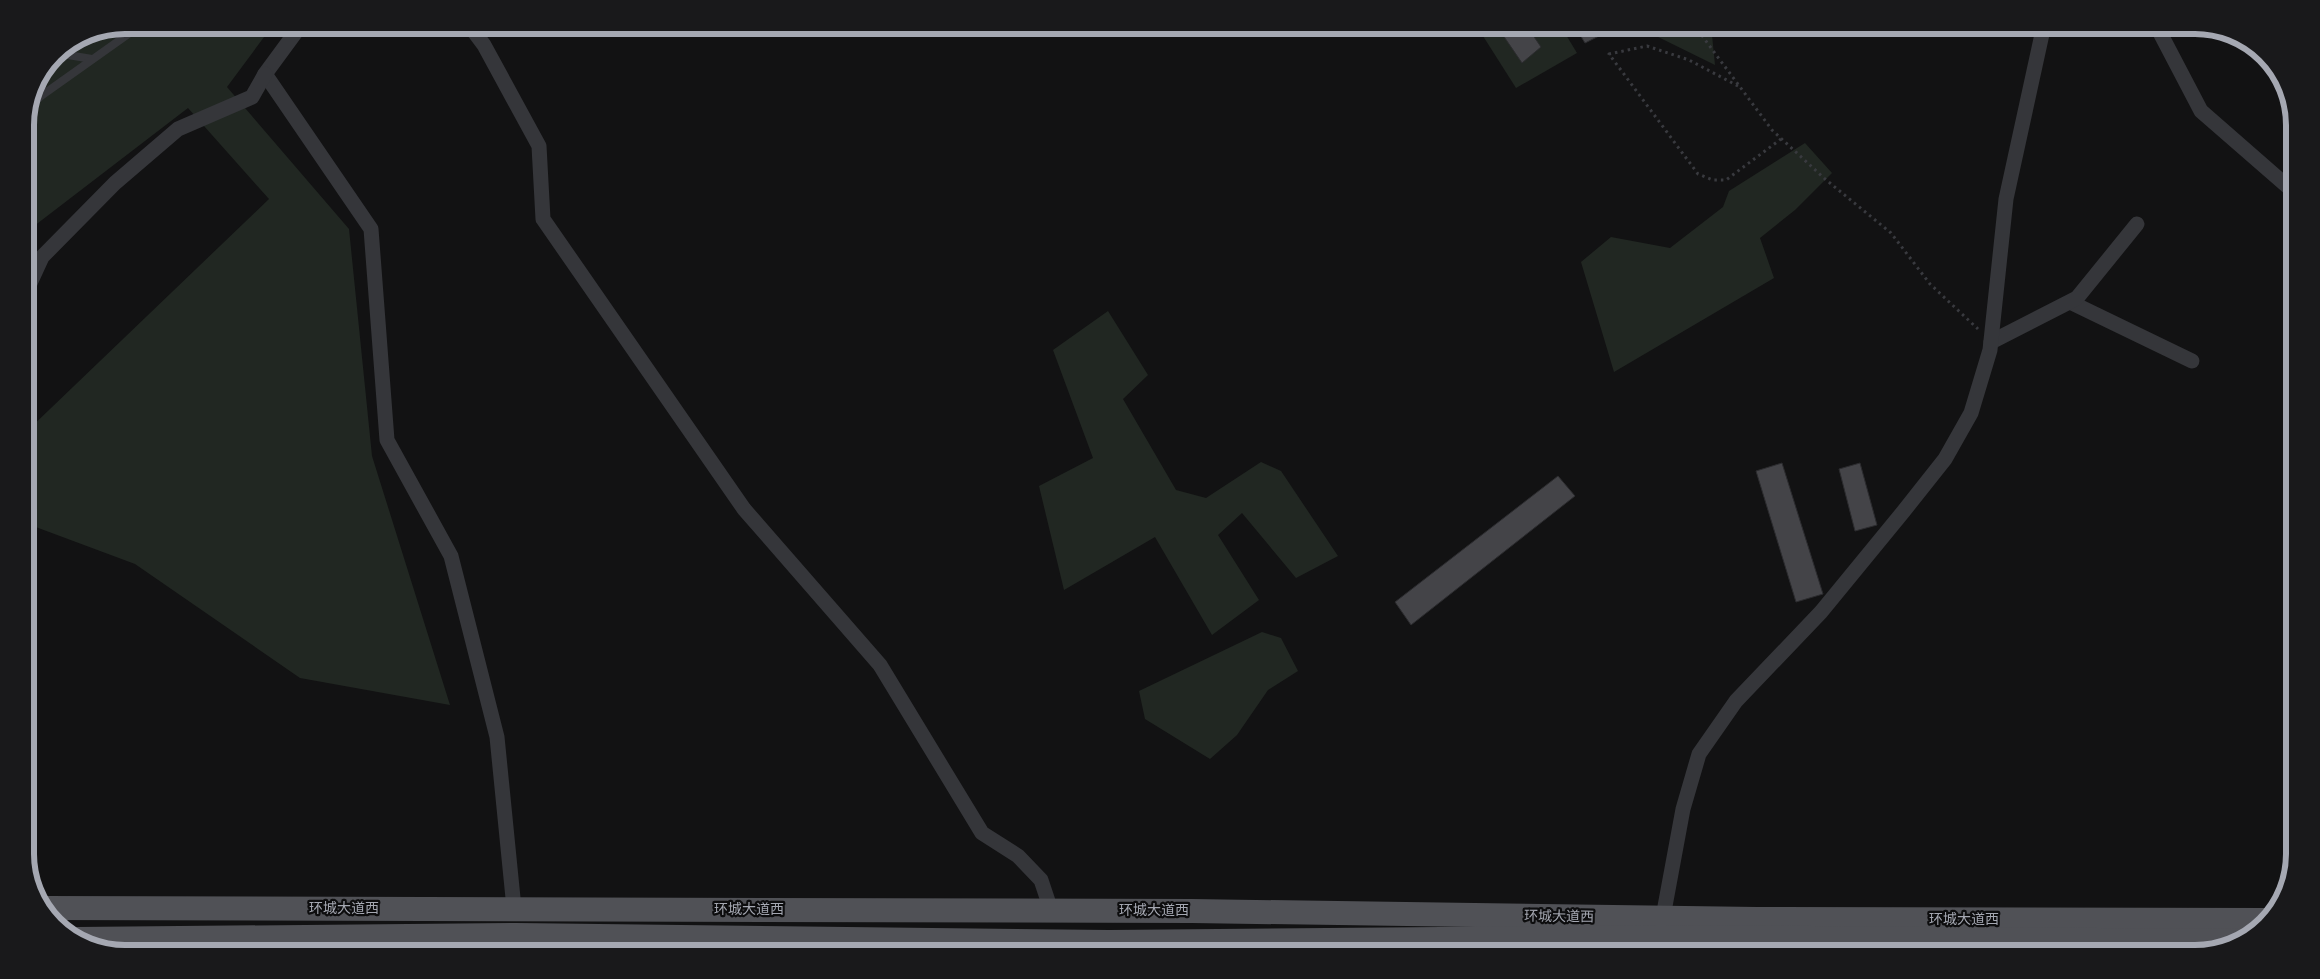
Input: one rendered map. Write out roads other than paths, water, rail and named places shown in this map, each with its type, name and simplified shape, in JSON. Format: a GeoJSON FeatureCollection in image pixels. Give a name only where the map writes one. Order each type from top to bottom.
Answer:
{"type":"FeatureCollection","features":[{"type":"Feature","properties":{"kind":"main road","name":"环城大道西"},"geometry":{"type":"LineString","coordinates":[[52,908],[1051,910],[1663,936]]}},
{"type":"Feature","properties":{"kind":"main road","name":"环城大道西"},"geometry":{"type":"LineString","coordinates":[[1943,937],[2258,920]]}},
{"type":"Feature","properties":{"kind":"main road","name":"环城大道西"},"geometry":{"type":"LineString","coordinates":[[1291,945],[1663,936],[2222,941]]}},
{"type":"Feature","properties":{"kind":"main road","name":"环城大道西"},"geometry":{"type":"LineString","coordinates":[[93,939],[513,945]]}},
{"type":"Feature","properties":{"kind":"street"},"geometry":{"type":"LineString","coordinates":[[34,274],[42,257],[115,183],[178,129],[252,97],[265,74],[294,34]]}},
{"type":"Feature","properties":{"kind":"street"},"geometry":{"type":"LineString","coordinates":[[476,34],[484,45],[539,146],[543,219],[744,509],[880,665],[982,832],[1018,856],[1041,880],[1051,910]]}},
{"type":"Feature","properties":{"kind":"street"},"geometry":{"type":"LineString","coordinates":[[1663,936],[1683,809],[1699,754],[1736,701],[1821,612],[1945,459],[1971,413],[1991,342],[2006,199],[2042,34]]}},
{"type":"Feature","properties":{"kind":"street"},"geometry":{"type":"LineString","coordinates":[[2161,34],[2201,111],[2286,185]]}},
{"type":"Feature","properties":{"kind":"street"},"geometry":{"type":"LineString","coordinates":[[265,74],[372,229],[387,440],[451,556],[496,737],[514,908]]}},
{"type":"Feature","properties":{"kind":"street"},"geometry":{"type":"LineString","coordinates":[[1991,342],[2077,298],[2137,224]]}},
{"type":"Feature","properties":{"kind":"street"},"geometry":{"type":"LineString","coordinates":[[2070,302],[2192,361]]}},
{"type":"Feature","properties":{"kind":"lane"},"geometry":{"type":"LineString","coordinates":[[37,101],[127,34]]}},
{"type":"Feature","properties":{"kind":"lane"},"geometry":{"type":"LineString","coordinates":[[67,55],[92,59]]}}]}
